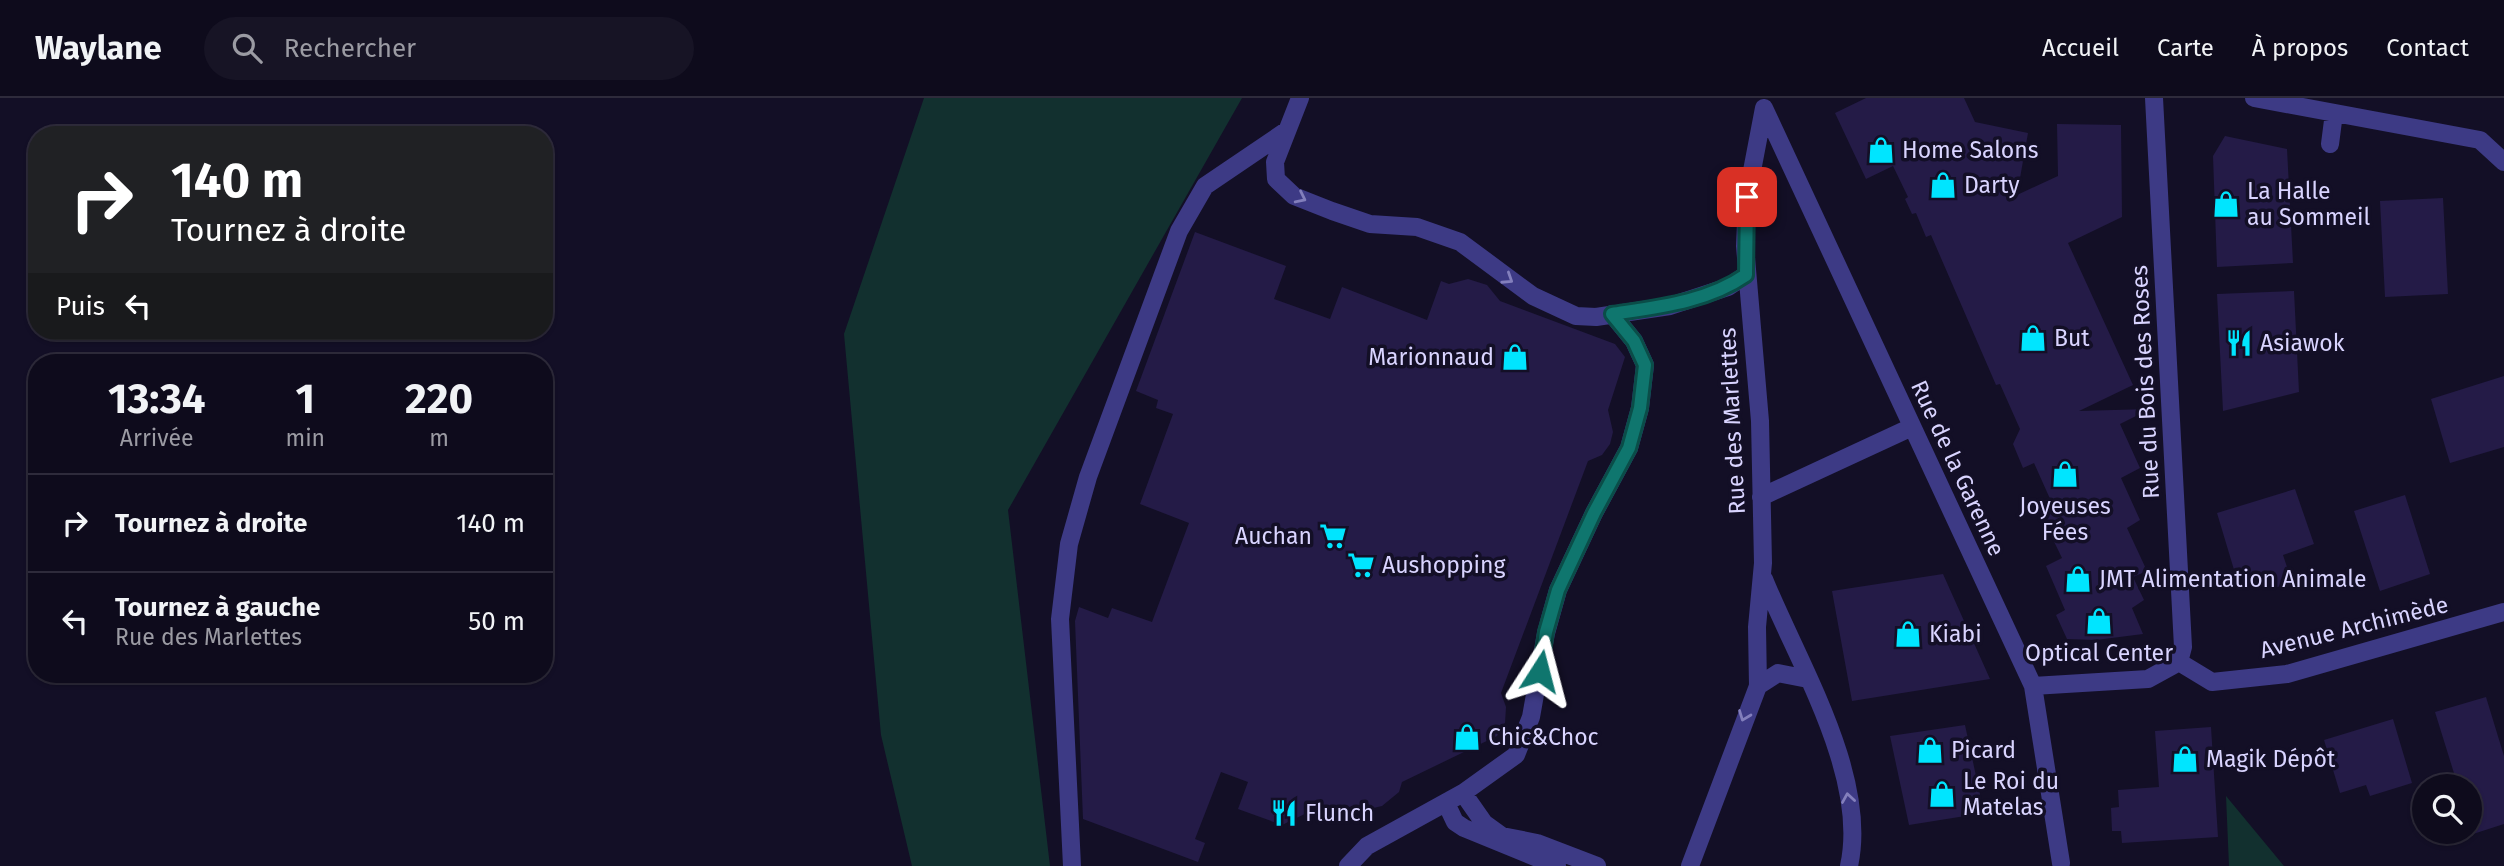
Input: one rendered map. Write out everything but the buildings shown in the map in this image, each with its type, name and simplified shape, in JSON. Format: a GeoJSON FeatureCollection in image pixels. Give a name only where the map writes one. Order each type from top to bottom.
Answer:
{"type":"FeatureCollection","features":[{"type":"Feature","properties":{"kind":"street"},"geometry":{"type":"LineString","coordinates":[[1300,98],[1275,162],[1276,178],[1294,196],[1370,224],[1417,227],[1460,242],[1533,296],[1576,316],[1670,306],[1728,287],[1746,275]]}},
{"type":"Feature","properties":{"kind":"street","name":"Rue du Bois des Roses"},"geometry":{"type":"LineString","coordinates":[[2154,98],[2183,647],[2179,662]]}},
{"type":"Feature","properties":{"kind":"street"},"geometry":{"type":"LineString","coordinates":[[2254,98],[2480,140],[2504,162]]}},
{"type":"Feature","properties":{"kind":"street","name":"Rue des Marlettes"},"geometry":{"type":"LineString","coordinates":[[1689,866],[1758,685],[1757,627],[1762,575],[1758,375],[1746,275],[1747,197],[1765,103]]}},
{"type":"Feature","properties":{"kind":"street","name":"Rue de la Garenne"},"geometry":{"type":"LineString","coordinates":[[1765,103],[2033,686],[2061,863]]}},
{"type":"Feature","properties":{"kind":"street"},"geometry":{"type":"LineString","coordinates":[[2330,144],[2334,113]]}},
{"type":"Feature","properties":{"kind":"street"},"geometry":{"type":"LineString","coordinates":[[1072,866],[1060,619],[1069,544],[1088,477],[1179,231],[1205,186],[1286,131]]}},
{"type":"Feature","properties":{"kind":"street"},"geometry":{"type":"LineString","coordinates":[[1348,866],[1367,846],[1463,793],[1516,755],[1531,718],[1546,632],[1558,590],[1594,513],[1629,448],[1645,365],[1634,341],[1612,314]]}},
{"type":"Feature","properties":{"kind":"street"},"geometry":{"type":"LineString","coordinates":[[1760,497],[1912,427]]}},
{"type":"Feature","properties":{"kind":"street","name":"Rue des Marlettes"},"geometry":{"type":"LineString","coordinates":[[1762,575],[1835,741],[1852,824],[1849,866]]}},
{"type":"Feature","properties":{"kind":"street","name":"Avenue Archimède"},"geometry":{"type":"LineString","coordinates":[[2179,662],[2212,682],[2287,674],[2504,612]]}},
{"type":"Feature","properties":{"kind":"street"},"geometry":{"type":"LineString","coordinates":[[2033,686],[2148,679],[2179,662]]}},
{"type":"Feature","properties":{"kind":"street"},"geometry":{"type":"LineString","coordinates":[[1758,685],[1778,673],[1808,679]]}},
{"type":"Feature","properties":{"kind":"street"},"geometry":{"type":"LineString","coordinates":[[1463,793],[1484,823],[1503,836],[1537,843],[1597,866]]}},
{"type":"Feature","properties":{"kind":"street"},"geometry":{"type":"LineString","coordinates":[[1446,803],[1455,822],[1464,828],[1557,866]]}},
{"type":"Feature","properties":{"kind":"green space"},"geometry":{"type":"Polygon","coordinates":[[[924,98],[1242,98],[1008,510],[1050,866],[912,866],[881,735],[844,334],[924,98]]]}},
{"type":"Feature","properties":{"kind":"green space"},"geometry":{"type":"Polygon","coordinates":[[[2226,796],[2284,866],[2229,866],[2226,796]]]}},
{"type":"Feature","properties":{"kind":"place","name":"Home Salons"},"geometry":{"type":"Point","coordinates":[1881,150]}},
{"type":"Feature","properties":{"kind":"place","name":"Darty"},"geometry":{"type":"Point","coordinates":[1943,185]}},
{"type":"Feature","properties":{"kind":"place","name":"La Halle au Sommeil"},"geometry":{"type":"Point","coordinates":[2226,204]}},
{"type":"Feature","properties":{"kind":"place","name":"But"},"geometry":{"type":"Point","coordinates":[2033,338]}},
{"type":"Feature","properties":{"kind":"place","name":"Asiawok"},"geometry":{"type":"Point","coordinates":[2239,343]}},
{"type":"Feature","properties":{"kind":"place","name":"Marionnaud"},"geometry":{"type":"Point","coordinates":[1515,357]}},
{"type":"Feature","properties":{"kind":"place","name":"Joyeuses Fées"},"geometry":{"type":"Point","coordinates":[2065,474]}},
{"type":"Feature","properties":{"kind":"place","name":"Auchan"},"geometry":{"type":"Point","coordinates":[1333,536]}},
{"type":"Feature","properties":{"kind":"place","name":"Aushopping"},"geometry":{"type":"Point","coordinates":[1361,565]}},
{"type":"Feature","properties":{"kind":"place","name":"JMT Alimentation Animale"},"geometry":{"type":"Point","coordinates":[2078,579]}},
{"type":"Feature","properties":{"kind":"place","name":"Optical Center"},"geometry":{"type":"Point","coordinates":[2099,621]}},
{"type":"Feature","properties":{"kind":"place","name":"Kiabi"},"geometry":{"type":"Point","coordinates":[1908,634]}},
{"type":"Feature","properties":{"kind":"place","name":"Chic&Choc"},"geometry":{"type":"Point","coordinates":[1467,737]}},
{"type":"Feature","properties":{"kind":"place","name":"Picard"},"geometry":{"type":"Point","coordinates":[1930,750]}},
{"type":"Feature","properties":{"kind":"place","name":"Magik Dépôt"},"geometry":{"type":"Point","coordinates":[2185,759]}},
{"type":"Feature","properties":{"kind":"place","name":"Le Roi du Matelas"},"geometry":{"type":"Point","coordinates":[1942,794]}},
{"type":"Feature","properties":{"kind":"place","name":"Flunch"},"geometry":{"type":"Point","coordinates":[1284,813]}},
{"type":"Feature","properties":{"kind":"route"},"geometry":{"type":"LineString","coordinates":[[1540,671],[1546,632],[1558,590],[1594,513],[1629,448],[1640,408],[1645,365],[1634,341],[1612,314],[1670,306],[1728,287],[1746,275],[1747,197]]}}]}
